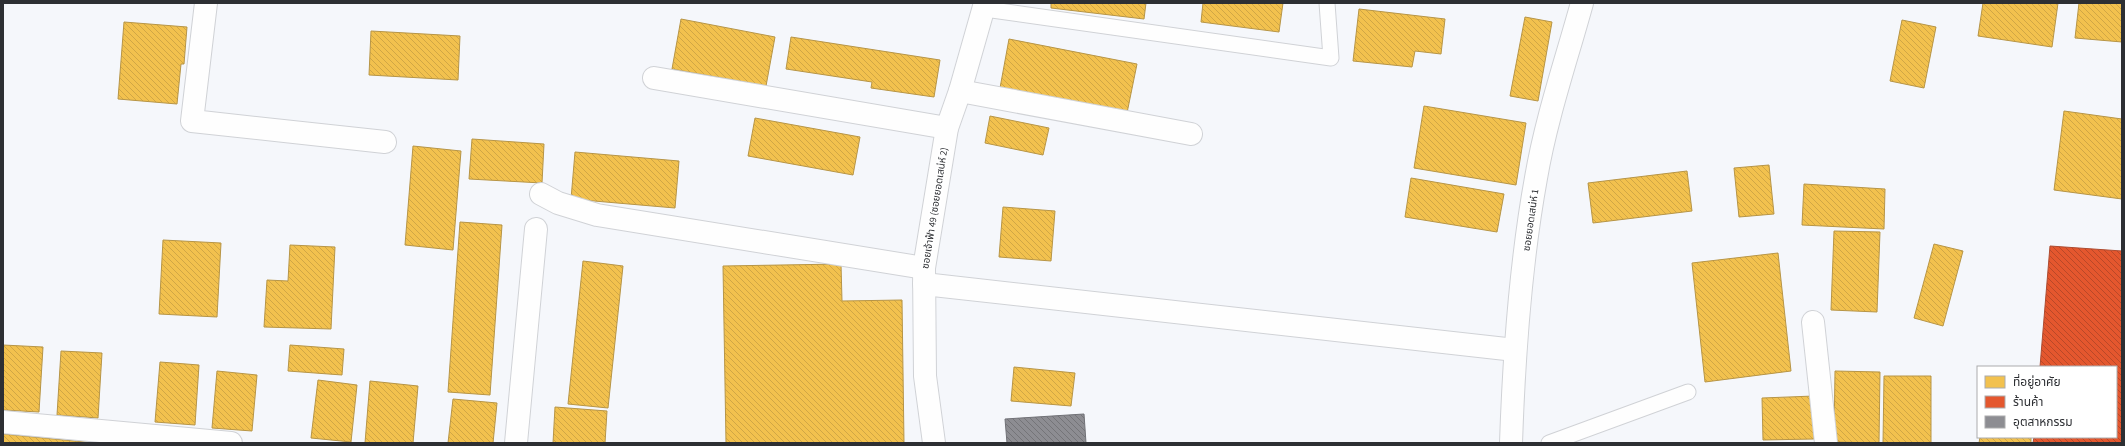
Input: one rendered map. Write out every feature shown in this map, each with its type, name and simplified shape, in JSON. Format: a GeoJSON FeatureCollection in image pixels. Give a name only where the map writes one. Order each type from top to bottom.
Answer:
{"type":"FeatureCollection","features":[{"type":"Feature","properties":{"kind":"street"},"geometry":{"type":"LineString","coordinates":[[206,3],[192,121],[385,142]]}},
{"type":"Feature","properties":{"kind":"street","name":"ซอยยอดเสน่ห์ 1"},"geometry":{"type":"LineString","coordinates":[[1511,443],[1515,350],[1522,270],[1536,178],[1582,3]]}},
{"type":"Feature","properties":{"kind":"street","name":"ซอยเจ้าฟ้า 49 (ซอยยอดเสน่ห์ 2)"},"geometry":{"type":"LineString","coordinates":[[934,443],[925,376],[924,276],[946,128],[960,91],[985,6]]}},
{"type":"Feature","properties":{"kind":"street"},"geometry":{"type":"LineString","coordinates":[[654,78],[946,128]]}},
{"type":"Feature","properties":{"kind":"street"},"geometry":{"type":"LineString","coordinates":[[960,91],[1191,134]]}},
{"type":"Feature","properties":{"kind":"street"},"geometry":{"type":"LineString","coordinates":[[541,194],[558,204],[597,215],[924,276],[1515,350]]}},
{"type":"Feature","properties":{"kind":"street"},"geometry":{"type":"LineString","coordinates":[[516,443],[536,229]]}},
{"type":"Feature","properties":{"kind":"street"},"geometry":{"type":"LineString","coordinates":[[1813,322],[1826,443]]}},
{"type":"Feature","properties":{"kind":"street"},"geometry":{"type":"LineString","coordinates":[[3,422],[231,443]]}},
{"type":"Feature","properties":{"kind":"lane"},"geometry":{"type":"LineString","coordinates":[[985,6],[1331,58],[1327,3]]}},
{"type":"Feature","properties":{"kind":"lane"},"geometry":{"type":"LineString","coordinates":[[1549,443],[1688,392]]}},
{"type":"Feature","properties":{"kind":"building: ที่อยู่อาศัย"},"geometry":{"type":"Polygon","coordinates":[[[1051,3],[1146,3],[1144,19],[1051,8],[1051,3]]]}},
{"type":"Feature","properties":{"kind":"building: ที่อยู่อาศัย"},"geometry":{"type":"Polygon","coordinates":[[[1203,3],[1283,3],[1279,32],[1201,22],[1203,3]]]}},
{"type":"Feature","properties":{"kind":"building: ที่อยู่อาศัย"},"geometry":{"type":"Polygon","coordinates":[[[1983,3],[2058,3],[2052,47],[1978,36],[1983,3]]]}},
{"type":"Feature","properties":{"kind":"building: ที่อยู่อาศัย"},"geometry":{"type":"Polygon","coordinates":[[[2079,3],[2122,3],[2122,42],[2075,38],[2079,3]]]}},
{"type":"Feature","properties":{"kind":"building: ที่อยู่อาศัย"},"geometry":{"type":"Polygon","coordinates":[[[1359,9],[1445,19],[1441,54],[1415,51],[1412,67],[1353,61],[1359,9]]]}},
{"type":"Feature","properties":{"kind":"building: ที่อยู่อาศัย"},"geometry":{"type":"Polygon","coordinates":[[[1525,17],[1552,22],[1538,101],[1510,96],[1525,17]]]}},
{"type":"Feature","properties":{"kind":"building: ที่อยู่อาศัย"},"geometry":{"type":"Polygon","coordinates":[[[681,19],[775,37],[766,86],[672,69],[681,19]]]}},
{"type":"Feature","properties":{"kind":"building: ที่อยู่อาศัย"},"geometry":{"type":"Polygon","coordinates":[[[1902,20],[1936,27],[1924,88],[1890,81],[1902,20]]]}},
{"type":"Feature","properties":{"kind":"building: ที่อยู่อาศัย"},"geometry":{"type":"Polygon","coordinates":[[[124,22],[187,27],[184,64],[181,64],[177,104],[118,99],[124,22]]]}},
{"type":"Feature","properties":{"kind":"building: ที่อยู่อาศัย"},"geometry":{"type":"Polygon","coordinates":[[[371,31],[460,36],[458,80],[369,75],[371,31]]]}},
{"type":"Feature","properties":{"kind":"building: ที่อยู่อาศัย"},"geometry":{"type":"Polygon","coordinates":[[[791,37],[940,60],[934,97],[871,88],[872,82],[786,69],[791,37]]]}},
{"type":"Feature","properties":{"kind":"building: ที่อยู่อาศัย"},"geometry":{"type":"Polygon","coordinates":[[[1009,39],[1137,64],[1127,113],[1000,88],[1009,39]]]}},
{"type":"Feature","properties":{"kind":"building: ที่อยู่อาศัย"},"geometry":{"type":"Polygon","coordinates":[[[1424,106],[1526,123],[1516,185],[1414,168],[1424,106]]]}},
{"type":"Feature","properties":{"kind":"building: ที่อยู่อาศัย"},"geometry":{"type":"Polygon","coordinates":[[[2064,111],[2122,119],[2122,199],[2054,190],[2064,111]]]}},
{"type":"Feature","properties":{"kind":"building: ที่อยู่อาศัย"},"geometry":{"type":"Polygon","coordinates":[[[990,116],[1049,128],[1043,155],[985,143],[990,116]]]}},
{"type":"Feature","properties":{"kind":"building: ที่อยู่อาศัย"},"geometry":{"type":"Polygon","coordinates":[[[755,118],[860,137],[853,175],[748,156],[755,118]]]}},
{"type":"Feature","properties":{"kind":"building: ที่อยู่อาศัย"},"geometry":{"type":"Polygon","coordinates":[[[472,139],[544,144],[542,183],[469,179],[472,139]]]}},
{"type":"Feature","properties":{"kind":"building: ที่อยู่อาศัย"},"geometry":{"type":"Polygon","coordinates":[[[413,146],[461,151],[453,250],[405,245],[413,146]]]}},
{"type":"Feature","properties":{"kind":"building: ที่อยู่อาศัย"},"geometry":{"type":"Polygon","coordinates":[[[575,152],[679,161],[675,208],[571,199],[575,152]]]}},
{"type":"Feature","properties":{"kind":"building: ที่อยู่อาศัย"},"geometry":{"type":"Polygon","coordinates":[[[1769,165],[1774,214],[1739,217],[1734,168],[1769,165]]]}},
{"type":"Feature","properties":{"kind":"building: ที่อยู่อาศัย"},"geometry":{"type":"Polygon","coordinates":[[[1687,171],[1692,211],[1593,223],[1588,183],[1687,171]]]}},
{"type":"Feature","properties":{"kind":"building: ที่อยู่อาศัย"},"geometry":{"type":"Polygon","coordinates":[[[1411,178],[1504,194],[1497,232],[1405,217],[1411,178]]]}},
{"type":"Feature","properties":{"kind":"building: ที่อยู่อาศัย"},"geometry":{"type":"Polygon","coordinates":[[[1804,184],[1885,189],[1884,229],[1802,225],[1804,184]]]}},
{"type":"Feature","properties":{"kind":"building: ที่อยู่อาศัย"},"geometry":{"type":"Polygon","coordinates":[[[1003,207],[1055,211],[1051,261],[999,257],[1003,207]]]}},
{"type":"Feature","properties":{"kind":"building: ที่อยู่อาศัย"},"geometry":{"type":"Polygon","coordinates":[[[460,222],[502,225],[490,395],[448,392],[460,222]]]}},
{"type":"Feature","properties":{"kind":"building: ที่อยู่อาศัย"},"geometry":{"type":"Polygon","coordinates":[[[1834,231],[1880,232],[1877,312],[1831,310],[1834,231]]]}},
{"type":"Feature","properties":{"kind":"building: ที่อยู่อาศัย"},"geometry":{"type":"Polygon","coordinates":[[[163,240],[221,243],[217,317],[159,314],[163,240]]]}},
{"type":"Feature","properties":{"kind":"building: ที่อยู่อาศัย"},"geometry":{"type":"Polygon","coordinates":[[[1934,244],[1963,251],[1943,326],[1914,318],[1934,244]]]}},
{"type":"Feature","properties":{"kind":"building: ที่อยู่อาศัย"},"geometry":{"type":"Polygon","coordinates":[[[290,245],[335,247],[331,329],[264,327],[267,280],[288,281],[290,245]]]}},
{"type":"Feature","properties":{"kind":"building: ที่อยู่อาศัย"},"geometry":{"type":"Polygon","coordinates":[[[1778,253],[1791,371],[1705,382],[1692,263],[1778,253]]]}},
{"type":"Feature","properties":{"kind":"building: ที่อยู่อาศัย"},"geometry":{"type":"Polygon","coordinates":[[[583,261],[623,266],[608,408],[568,404],[583,261]]]}},
{"type":"Feature","properties":{"kind":"building: ที่อยู่อาศัย"},"geometry":{"type":"Polygon","coordinates":[[[841,264],[842,301],[902,300],[904,443],[726,443],[723,266],[841,264]]]}},
{"type":"Feature","properties":{"kind":"building: ที่อยู่อาศัย"},"geometry":{"type":"Polygon","coordinates":[[[3,345],[43,347],[39,412],[3,410],[3,345]]]}},
{"type":"Feature","properties":{"kind":"building: ที่อยู่อาศัย"},"geometry":{"type":"Polygon","coordinates":[[[290,345],[344,349],[342,375],[288,371],[290,345]]]}},
{"type":"Feature","properties":{"kind":"building: ที่อยู่อาศัย"},"geometry":{"type":"Polygon","coordinates":[[[61,351],[102,353],[98,418],[57,415],[61,351]]]}},
{"type":"Feature","properties":{"kind":"building: ที่อยู่อาศัย"},"geometry":{"type":"Polygon","coordinates":[[[160,362],[199,365],[195,425],[155,422],[160,362]]]}},
{"type":"Feature","properties":{"kind":"building: ที่อยู่อาศัย"},"geometry":{"type":"Polygon","coordinates":[[[1014,367],[1075,373],[1071,406],[1011,401],[1014,367]]]}},
{"type":"Feature","properties":{"kind":"building: ที่อยู่อาศัย"},"geometry":{"type":"Polygon","coordinates":[[[217,371],[257,375],[252,431],[212,428],[217,371]]]}},
{"type":"Feature","properties":{"kind":"building: ที่อยู่อาศัย"},"geometry":{"type":"Polygon","coordinates":[[[1835,371],[1880,372],[1879,443],[1834,442],[1835,371]]]}},
{"type":"Feature","properties":{"kind":"building: ที่อยู่อาศัย"},"geometry":{"type":"Polygon","coordinates":[[[1884,376],[1931,376],[1931,443],[1883,443],[1884,376]]]}},
{"type":"Feature","properties":{"kind":"building: ที่อยู่อาศัย"},"geometry":{"type":"Polygon","coordinates":[[[318,380],[357,385],[351,442],[311,438],[318,380]]]}},
{"type":"Feature","properties":{"kind":"building: ที่อยู่อาศัย"},"geometry":{"type":"Polygon","coordinates":[[[370,381],[418,386],[413,443],[365,443],[370,381]]]}},
{"type":"Feature","properties":{"kind":"building: ที่อยู่อาศัย"},"geometry":{"type":"Polygon","coordinates":[[[1814,396],[1814,439],[1763,440],[1762,398],[1814,396]]]}},
{"type":"Feature","properties":{"kind":"building: ที่อยู่อาศัย"},"geometry":{"type":"Polygon","coordinates":[[[453,399],[497,403],[493,443],[448,443],[453,399]]]}},
{"type":"Feature","properties":{"kind":"building: ที่อยู่อาศัย"},"geometry":{"type":"Polygon","coordinates":[[[555,407],[607,411],[605,443],[553,443],[555,407]]]}},
{"type":"Feature","properties":{"kind":"building: ที่อยู่อาศัย"},"geometry":{"type":"Polygon","coordinates":[[[3,434],[95,443],[3,443],[3,434]]]}},
{"type":"Feature","properties":{"kind":"building: ที่อยู่อาศัย"},"geometry":{"type":"Polygon","coordinates":[[[1980,438],[2031,438],[2031,443],[1979,443],[1980,438]]]}},
{"type":"Feature","properties":{"kind":"building: ร้านค้า"},"geometry":{"type":"Polygon","coordinates":[[[2050,246],[2122,251],[2122,443],[2033,443],[2034,438],[2117,438],[2117,366],[2040,366],[2050,246]]]}},
{"type":"Feature","properties":{"kind":"building: อุตสาหกรรม"},"geometry":{"type":"Polygon","coordinates":[[[1084,414],[1086,443],[1007,443],[1005,419],[1084,414]]]}}]}
